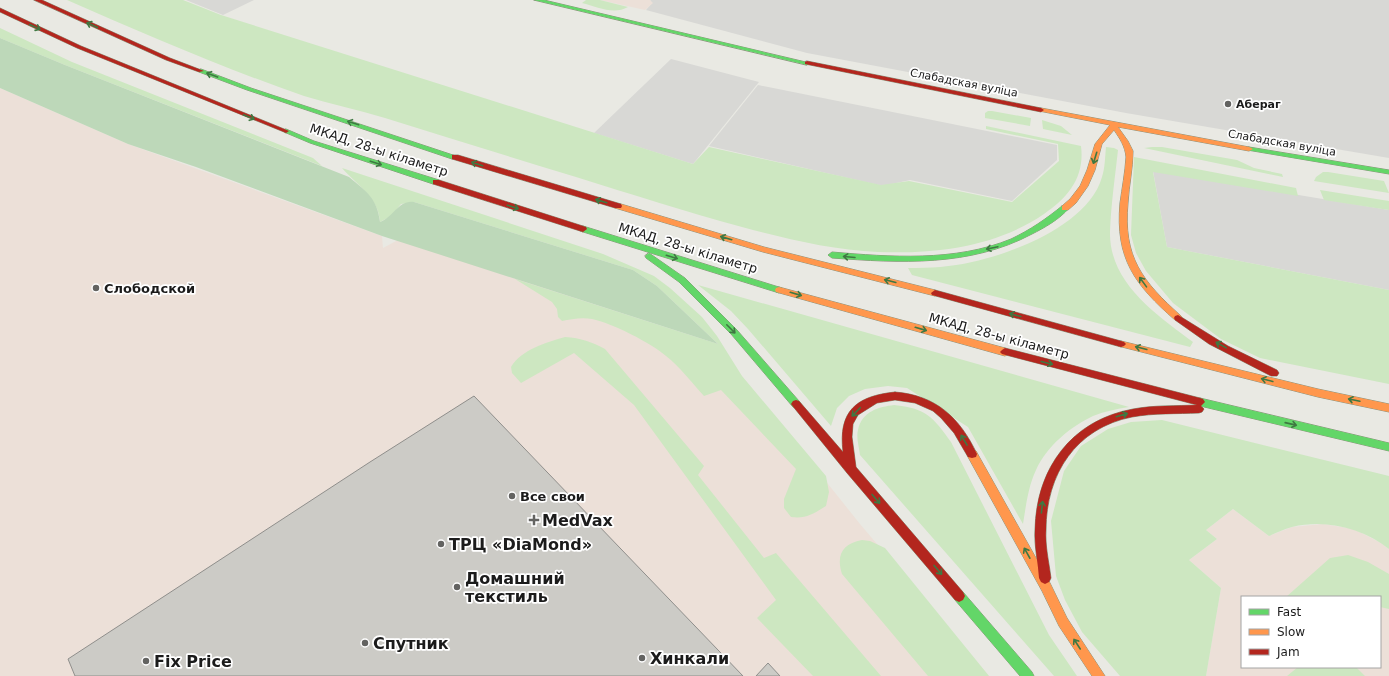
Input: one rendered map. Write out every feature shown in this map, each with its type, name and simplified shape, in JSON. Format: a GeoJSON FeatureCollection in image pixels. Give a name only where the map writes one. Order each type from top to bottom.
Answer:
{"type":"FeatureCollection","features":[{"type":"Feature","properties":{"kind":"main road","name":"МКАД, 28-ы кіламетр"},"geometry":{"type":"LineString","coordinates":[[37,0],[168,59],[249,88],[490,169],[763,249],[924,290],[1082,334],[1318,393],[1389,408]]}},
{"type":"Feature","properties":{"kind":"main road","name":"Слабадская вуліца"},"geometry":{"type":"LineString","coordinates":[[537,0],[647,27],[879,79],[1304,160],[1389,172]]}},
{"type":"Feature","properties":{"kind":"main road","name":"МКАД, 28-ы кіламетр"},"geometry":{"type":"LineString","coordinates":[[0,10],[107,59],[312,142],[621,241],[762,285],[966,342],[1226,409],[1389,447]]}},
{"type":"Feature","properties":{"kind":"main road"},"geometry":{"type":"LineString","coordinates":[[763,249],[876,259],[928,260],[999,247],[1029,234],[1052,221],[1073,201],[1088,179],[1099,144],[1114,124],[1129,150],[1123,232],[1127,251],[1134,271],[1147,289],[1169,310],[1203,335],[1272,372],[1318,393]]}},
{"type":"Feature","properties":{"kind":"main road"},"geometry":{"type":"LineString","coordinates":[[621,241],[655,259],[682,280],[734,332],[1028,676]]}},
{"type":"Feature","properties":{"kind":"main road"},"geometry":{"type":"LineString","coordinates":[[851,470],[847,435],[850,418],[860,407],[876,399],[896,395],[917,399],[935,407],[950,420],[962,436],[1046,587],[1063,622],[1099,676]]}},
{"type":"Feature","properties":{"kind":"main road"},"geometry":{"type":"LineString","coordinates":[[1046,587],[1040,530],[1044,493],[1054,466],[1071,444],[1088,430],[1101,423],[1130,413],[1156,410],[1226,409]]}},
{"type":"Feature","properties":{"kind":"shaded area"},"geometry":{"type":"Polygon","coordinates":[[[186,0],[254,0],[223,15],[186,0]]]}},
{"type":"Feature","properties":{"kind":"shaded area"},"geometry":{"type":"Polygon","coordinates":[[[600,0],[650,0],[653,3],[645,10],[600,0]]]}},
{"type":"Feature","properties":{"kind":"shaded area"},"geometry":{"type":"Polygon","coordinates":[[[650,0],[1389,0],[1389,158],[1126,113],[807,53],[646,10],[652,3],[650,0]]]}},
{"type":"Feature","properties":{"kind":"shaded area"},"geometry":{"type":"Polygon","coordinates":[[[671,59],[759,82],[693,164],[594,133],[671,59]]]}},
{"type":"Feature","properties":{"kind":"shaded area"},"geometry":{"type":"Polygon","coordinates":[[[758,85],[1057,145],[1057,160],[1012,201],[910,180],[883,186],[709,146],[758,85]]]}},
{"type":"Feature","properties":{"kind":"shaded area"},"geometry":{"type":"Polygon","coordinates":[[[0,88],[128,144],[382,236],[383,248],[398,240],[717,345],[860,524],[989,676],[0,676],[0,88]]]}},
{"type":"Feature","properties":{"kind":"shaded area"},"geometry":{"type":"Polygon","coordinates":[[[1153,171],[1389,210],[1389,290],[1167,247],[1153,171]]]}},
{"type":"Feature","properties":{"kind":"shaded area"},"geometry":{"type":"Polygon","coordinates":[[[1233,509],[1269,536],[1292,527],[1323,524],[1354,529],[1381,543],[1389,549],[1389,676],[1206,676],[1221,588],[1189,560],[1217,539],[1206,530],[1233,509]]]}},
{"type":"Feature","properties":{"kind":"green space"},"geometry":{"type":"Polygon","coordinates":[[[67,0],[183,0],[221,15],[693,164],[709,147],[881,185],[909,181],[1012,202],[1059,161],[1058,144],[986,129],[986,126],[1081,146],[1082,157],[1077,177],[1067,194],[1053,208],[1044,214],[1006,234],[985,241],[943,250],[921,252],[878,252],[844,249],[776,236],[742,227],[659,203],[385,118],[304,96],[214,62],[67,0]]]}},
{"type":"Feature","properties":{"kind":"green space"},"geometry":{"type":"Polygon","coordinates":[[[586,0],[600,0],[628,7],[617,10],[605,10],[582,3],[586,0]]]}},
{"type":"Feature","properties":{"kind":"green space"},"geometry":{"type":"Polygon","coordinates":[[[0,28],[72,62],[313,158],[322,166],[0,38],[0,28]]]}},
{"type":"Feature","properties":{"kind":"green space"},"geometry":{"type":"Polygon","coordinates":[[[0,38],[349,177],[374,201],[379,214],[380,222],[385,220],[400,206],[409,202],[414,202],[633,270],[657,286],[718,344],[382,236],[196,167],[128,144],[0,88],[0,38]]]}},
{"type":"Feature","properties":{"kind":"green space"},"geometry":{"type":"Polygon","coordinates":[[[988,111],[1031,118],[1030,126],[985,118],[985,113],[988,111]]]}},
{"type":"Feature","properties":{"kind":"green space"},"geometry":{"type":"Polygon","coordinates":[[[1042,120],[1061,126],[1072,135],[1043,129],[1042,120]]]}},
{"type":"Feature","properties":{"kind":"green space"},"geometry":{"type":"Polygon","coordinates":[[[1106,147],[1118,150],[1110,232],[1112,250],[1117,267],[1126,282],[1151,309],[1193,342],[1190,347],[912,275],[908,268],[956,265],[989,258],[1028,244],[1048,234],[1082,209],[1094,194],[1103,174],[1106,147]]]}},
{"type":"Feature","properties":{"kind":"green space"},"geometry":{"type":"Polygon","coordinates":[[[1162,147],[1237,160],[1254,168],[1282,174],[1283,177],[1144,148],[1162,147]]]}},
{"type":"Feature","properties":{"kind":"green space"},"geometry":{"type":"Polygon","coordinates":[[[1134,157],[1296,188],[1298,196],[1153,172],[1167,247],[1389,290],[1389,384],[1260,358],[1221,339],[1173,303],[1146,271],[1136,253],[1131,235],[1134,157]]]}},
{"type":"Feature","properties":{"kind":"green space"},"geometry":{"type":"Polygon","coordinates":[[[342,168],[603,254],[654,276],[670,288],[702,317],[717,336],[742,376],[826,476],[829,492],[826,506],[809,515],[791,517],[784,508],[784,499],[796,469],[721,390],[704,396],[681,370],[666,356],[651,345],[620,329],[588,318],[577,318],[562,321],[558,317],[557,309],[552,302],[515,279],[718,344],[657,286],[633,270],[414,202],[401,204],[391,216],[380,222],[379,213],[376,206],[366,192],[342,168]]]}},
{"type":"Feature","properties":{"kind":"green space"},"geometry":{"type":"Polygon","coordinates":[[[1323,172],[1384,181],[1389,193],[1314,181],[1316,177],[1323,172]]]}},
{"type":"Feature","properties":{"kind":"green space"},"geometry":{"type":"Polygon","coordinates":[[[1320,190],[1389,201],[1389,210],[1324,200],[1320,190]]]}},
{"type":"Feature","properties":{"kind":"green space"},"geometry":{"type":"Polygon","coordinates":[[[698,285],[1129,407],[1106,411],[1084,420],[1053,445],[1046,453],[1033,476],[1023,524],[968,427],[907,388],[888,386],[865,389],[849,396],[837,408],[831,426],[748,329],[731,311],[698,285]]]}},
{"type":"Feature","properties":{"kind":"green space"},"geometry":{"type":"Polygon","coordinates":[[[565,337],[576,338],[596,344],[605,349],[704,466],[698,475],[764,558],[776,553],[881,676],[813,676],[757,618],[776,600],[634,405],[574,353],[521,383],[512,373],[511,367],[515,361],[528,351],[543,344],[565,337]]]}},
{"type":"Feature","properties":{"kind":"green space"},"geometry":{"type":"Polygon","coordinates":[[[894,405],[905,406],[928,415],[939,426],[951,442],[1049,635],[1077,676],[1054,676],[860,455],[857,433],[863,418],[872,411],[894,405]]]}},
{"type":"Feature","properties":{"kind":"green space"},"geometry":{"type":"Polygon","coordinates":[[[1162,420],[1389,476],[1389,549],[1355,531],[1331,525],[1318,524],[1292,527],[1269,536],[1233,509],[1206,530],[1217,539],[1189,560],[1221,588],[1206,676],[1120,676],[1082,632],[1065,600],[1056,576],[1051,521],[1064,471],[1081,446],[1108,429],[1131,422],[1162,420]]]}},
{"type":"Feature","properties":{"kind":"green space"},"geometry":{"type":"Polygon","coordinates":[[[862,540],[870,541],[885,548],[989,676],[928,676],[842,574],[840,567],[840,556],[842,551],[850,544],[862,540]]]}},
{"type":"Feature","properties":{"kind":"green space"},"geometry":{"type":"Polygon","coordinates":[[[1348,555],[1368,562],[1389,574],[1389,609],[1381,607],[1381,596],[1287,596],[1330,558],[1348,555]]]}},
{"type":"Feature","properties":{"kind":"green space"},"geometry":{"type":"Polygon","coordinates":[[[1297,668],[1357,668],[1365,676],[1287,676],[1297,668]]]}},
{"type":"Feature","properties":{"kind":"building","name":"ТРЦ «DiaMond»"},"geometry":{"type":"Polygon","coordinates":[[[474,396],[743,676],[75,676],[68,659],[474,396]]]}},
{"type":"Feature","properties":{"kind":"building"},"geometry":{"type":"Polygon","coordinates":[[[768,663],[780,676],[756,676],[768,663]]]}},
{"type":"Feature","properties":{"kind":"traffic: fast"},"geometry":{"type":"LineString","coordinates":[[537,0],[807,63]]}},
{"type":"Feature","properties":{"kind":"traffic: fast"},"geometry":{"type":"LineString","coordinates":[[201,71],[249,89],[455,157]]}},
{"type":"Feature","properties":{"kind":"traffic: fast"},"geometry":{"type":"LineString","coordinates":[[286,131],[312,142],[436,182]]}},
{"type":"Feature","properties":{"kind":"traffic: fast"},"geometry":{"type":"LineString","coordinates":[[1249,149],[1389,172]]}},
{"type":"Feature","properties":{"kind":"traffic: fast"},"geometry":{"type":"LineString","coordinates":[[832,255],[894,259],[955,256],[985,250],[1013,241],[1040,227],[1065,208]]}},
{"type":"Feature","properties":{"kind":"traffic: fast"},"geometry":{"type":"LineString","coordinates":[[583,229],[779,290]]}},
{"type":"Feature","properties":{"kind":"traffic: fast"},"geometry":{"type":"LineString","coordinates":[[649,256],[682,280],[734,332],[796,404]]}},
{"type":"Feature","properties":{"kind":"traffic: fast"},"geometry":{"type":"LineString","coordinates":[[1200,402],[1389,447]]}},
{"type":"Feature","properties":{"kind":"traffic: fast"},"geometry":{"type":"LineString","coordinates":[[959,596],[1028,676]]}},
{"type":"Feature","properties":{"kind":"traffic: slow"},"geometry":{"type":"LineString","coordinates":[[1041,110],[1249,149]]}},
{"type":"Feature","properties":{"kind":"traffic: slow"},"geometry":{"type":"LineString","coordinates":[[1065,208],[1073,201],[1084,186],[1091,170],[1099,144],[1114,125],[1125,141],[1129,151],[1123,222],[1124,239],[1128,255],[1142,281],[1164,306],[1178,318]]}},
{"type":"Feature","properties":{"kind":"traffic: slow"},"geometry":{"type":"LineString","coordinates":[[618,206],[763,249],[935,293]]}},
{"type":"Feature","properties":{"kind":"traffic: slow"},"geometry":{"type":"LineString","coordinates":[[779,290],[1005,352]]}},
{"type":"Feature","properties":{"kind":"traffic: slow"},"geometry":{"type":"LineString","coordinates":[[1121,344],[1318,393],[1389,408]]}},
{"type":"Feature","properties":{"kind":"traffic: slow"},"geometry":{"type":"LineString","coordinates":[[972,454],[1046,587],[1063,622],[1099,676]]}},
{"type":"Feature","properties":{"kind":"traffic: jam"},"geometry":{"type":"LineString","coordinates":[[37,0],[168,59],[201,71]]}},
{"type":"Feature","properties":{"kind":"traffic: jam"},"geometry":{"type":"LineString","coordinates":[[0,10],[79,47],[286,131]]}},
{"type":"Feature","properties":{"kind":"traffic: jam"},"geometry":{"type":"LineString","coordinates":[[807,63],[1041,110]]}},
{"type":"Feature","properties":{"kind":"traffic: jam"},"geometry":{"type":"LineString","coordinates":[[455,157],[618,206]]}},
{"type":"Feature","properties":{"kind":"traffic: jam"},"geometry":{"type":"LineString","coordinates":[[436,182],[583,229]]}},
{"type":"Feature","properties":{"kind":"traffic: jam"},"geometry":{"type":"LineString","coordinates":[[935,293],[1121,344]]}},
{"type":"Feature","properties":{"kind":"traffic: jam"},"geometry":{"type":"LineString","coordinates":[[1178,318],[1212,341],[1274,373]]}},
{"type":"Feature","properties":{"kind":"traffic: jam"},"geometry":{"type":"LineString","coordinates":[[1005,352],[1200,402]]}},
{"type":"Feature","properties":{"kind":"traffic: jam"},"geometry":{"type":"LineString","coordinates":[[851,470],[847,437],[850,418],[860,407],[884,397],[906,397],[927,403],[945,415],[955,426],[972,454]]}},
{"type":"Feature","properties":{"kind":"traffic: jam"},"geometry":{"type":"LineString","coordinates":[[796,404],[959,596]]}},
{"type":"Feature","properties":{"kind":"traffic: jam"},"geometry":{"type":"LineString","coordinates":[[1045,578],[1040,535],[1042,508],[1047,488],[1054,470],[1064,453],[1077,439],[1093,427],[1111,419],[1132,413],[1157,410],[1199,409]]}},
{"type":"Feature","properties":{"kind":"place","name":"Абераг"},"geometry":{"type":"Point","coordinates":[1228,104]}},
{"type":"Feature","properties":{"kind":"place","name":"Слободской"},"geometry":{"type":"Point","coordinates":[96,288]}},
{"type":"Feature","properties":{"kind":"place","name":"Все свои"},"geometry":{"type":"Point","coordinates":[512,496]}},
{"type":"Feature","properties":{"kind":"place","name":"MedVax"},"geometry":{"type":"Point","coordinates":[534,520]}},
{"type":"Feature","properties":{"kind":"place","name":"ТРЦ «DiaMond»"},"geometry":{"type":"Point","coordinates":[441,544]}},
{"type":"Feature","properties":{"kind":"place","name":"Домашний текстиль"},"geometry":{"type":"Point","coordinates":[457,587]}},
{"type":"Feature","properties":{"kind":"place","name":"Спутник"},"geometry":{"type":"Point","coordinates":[365,643]}},
{"type":"Feature","properties":{"kind":"place","name":"Хинкали"},"geometry":{"type":"Point","coordinates":[642,658]}},
{"type":"Feature","properties":{"kind":"place","name":"Fix Price"},"geometry":{"type":"Point","coordinates":[146,661]}}]}
